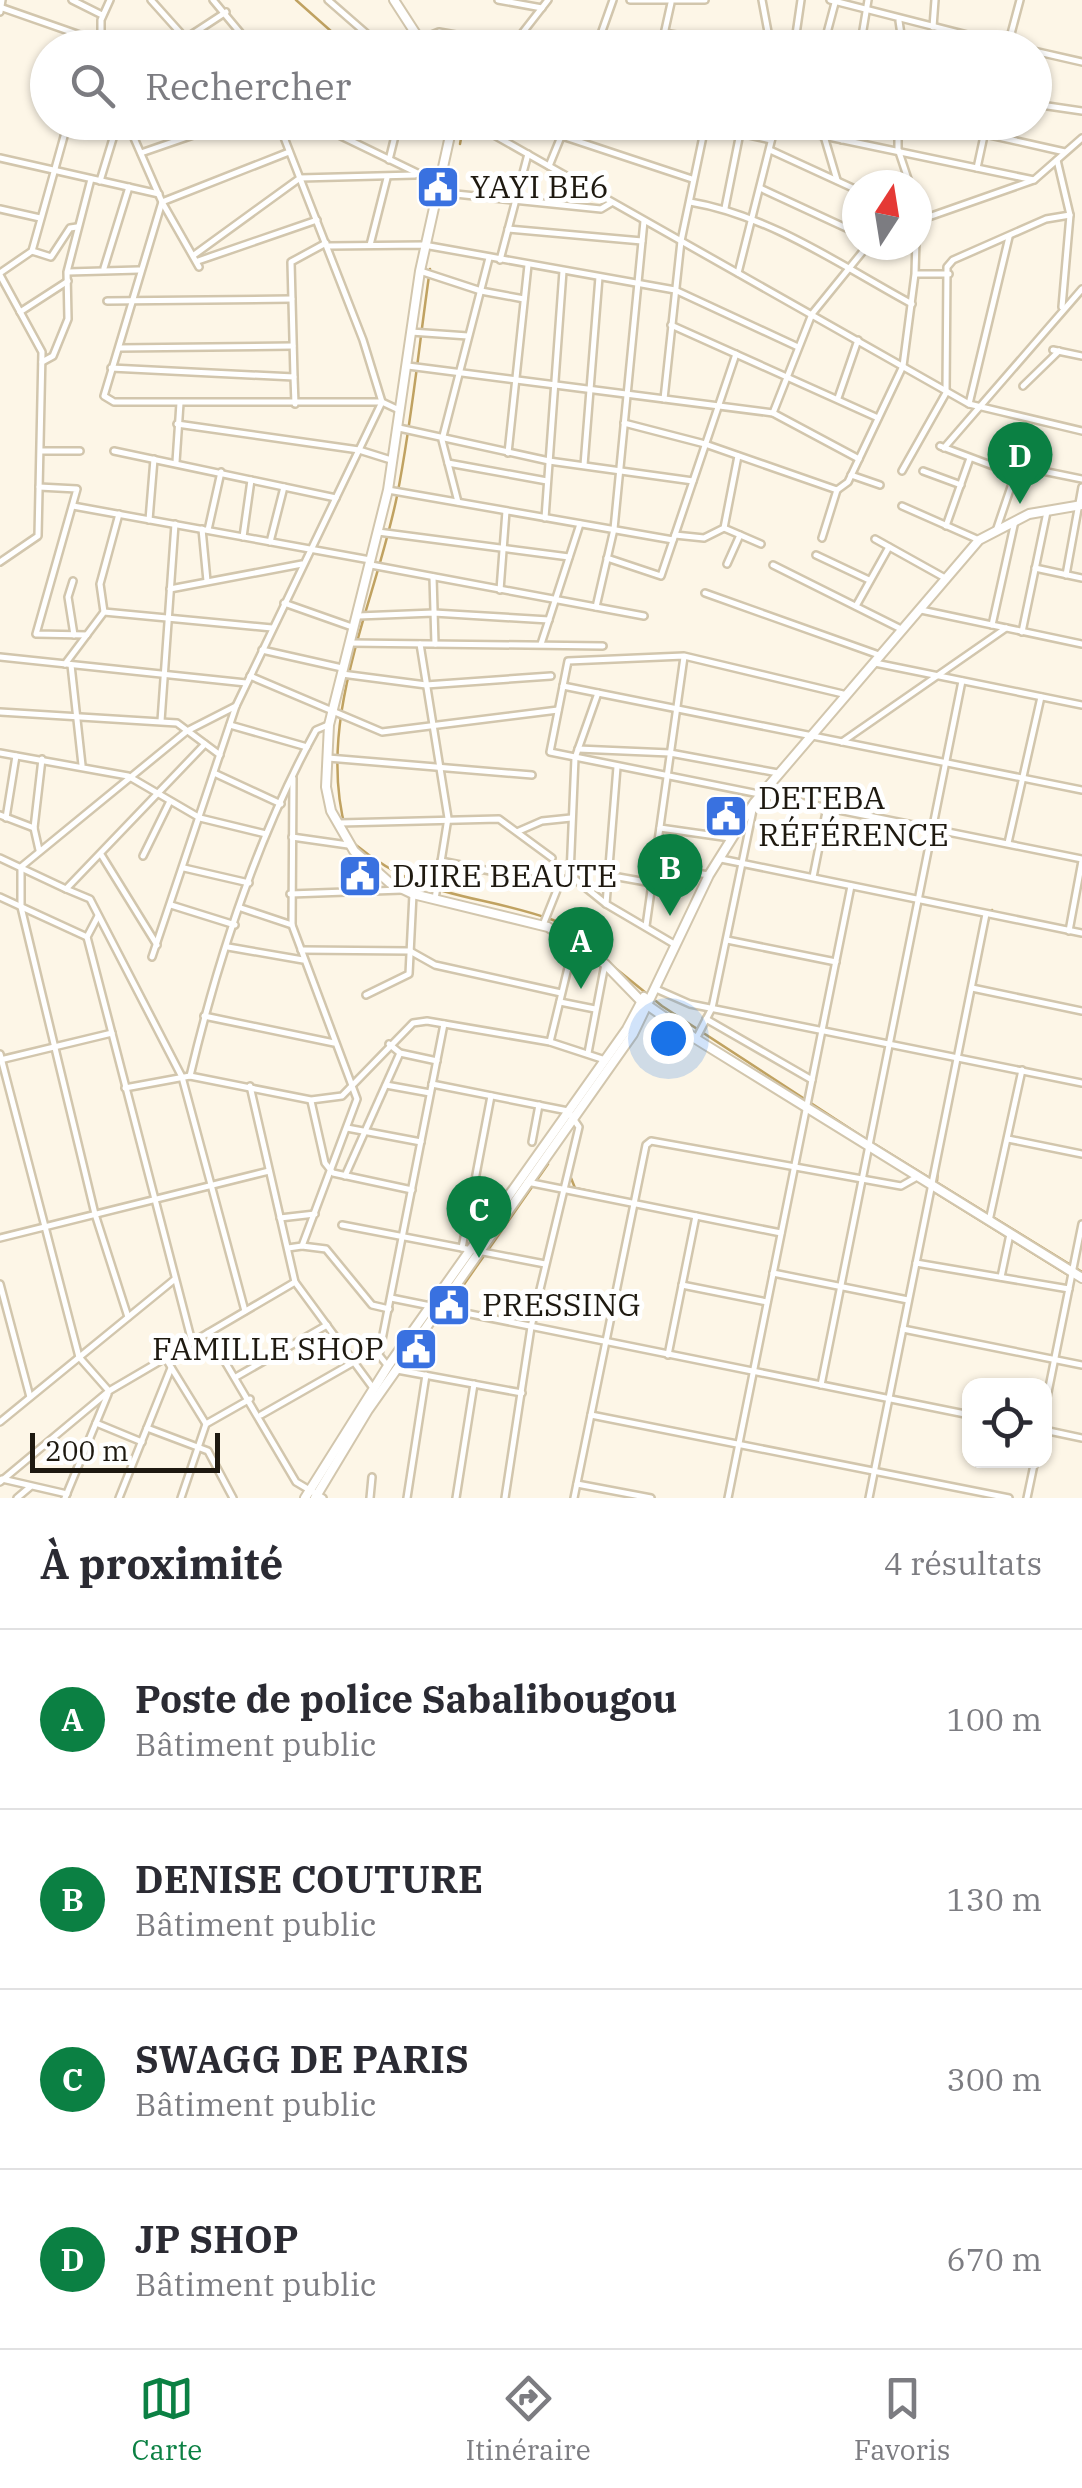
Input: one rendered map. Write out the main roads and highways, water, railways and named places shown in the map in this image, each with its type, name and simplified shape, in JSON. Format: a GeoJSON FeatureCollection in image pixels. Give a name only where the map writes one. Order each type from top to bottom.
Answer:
{"type":"FeatureCollection","features":[{"type":"Feature","properties":{"kind":"main road"},"geometry":{"type":"LineString","coordinates":[[394,0],[415,30]]}},
{"type":"Feature","properties":{"kind":"main road"},"geometry":{"type":"LineString","coordinates":[[448,140],[424,245],[388,490],[329,724],[326,787],[337,823],[350,845],[375,871],[409,892],[543,925],[574,941],[605,964],[644,1003],[696,1039],[1082,1278]]}},
{"type":"Feature","properties":{"kind":"main road"},"geometry":{"type":"LineString","coordinates":[[314,1496],[471,1250],[524,1181],[627,1030],[653,988],[709,875],[754,802],[979,540],[1015,520],[1048,509],[1080,505]]}},
{"type":"Feature","properties":{"kind":"main road"},"geometry":{"type":"LineString","coordinates":[[571,1113],[634,1034],[644,1003]]}},
{"type":"Feature","properties":{"kind":"main road"},"geometry":{"type":"LineString","coordinates":[[314,1496],[374,1389],[393,1368]]}},
{"type":"Feature","properties":{"kind":"waterway"},"geometry":{"type":"LineString","coordinates":[[296,0],[330,30]]}},
{"type":"Feature","properties":{"kind":"waterway"},"geometry":{"type":"LineString","coordinates":[[460,144],[461,140]]}},
{"type":"Feature","properties":{"kind":"waterway"},"geometry":{"type":"LineString","coordinates":[[346,831],[338,789],[343,705],[397,496],[430,269]]}},
{"type":"Feature","properties":{"kind":"waterway"},"geometry":{"type":"LineString","coordinates":[[352,842],[379,862],[426,886],[560,923],[603,958]]}},
{"type":"Feature","properties":{"kind":"waterway"},"geometry":{"type":"LineString","coordinates":[[986,926],[992,910]]}},
{"type":"Feature","properties":{"kind":"waterway"},"geometry":{"type":"LineString","coordinates":[[609,963],[662,1006],[866,1139]]}},
{"type":"Feature","properties":{"kind":"waterway"},"geometry":{"type":"LineString","coordinates":[[940,1156],[972,998]]}},
{"type":"Feature","properties":{"kind":"waterway"},"geometry":{"type":"LineString","coordinates":[[873,1143],[1082,1272]]}},
{"type":"Feature","properties":{"kind":"waterway"},"geometry":{"type":"LineString","coordinates":[[451,1303],[548,1164]]}},
{"type":"Feature","properties":{"kind":"waterway"},"geometry":{"type":"LineString","coordinates":[[937,1181],[938,1164]]}},
{"type":"Feature","properties":{"kind":"waterway"},"geometry":{"type":"LineString","coordinates":[[571,1178],[575,1188],[618,1197]]}},
{"type":"Feature","properties":{"kind":"waterway"},"geometry":{"type":"LineString","coordinates":[[936,1189],[934,1192],[1068,1275]]}},
{"type":"Feature","properties":{"kind":"place","name":"YAYI BE6"},"geometry":{"type":"Point","coordinates":[438,187]}},
{"type":"Feature","properties":{"kind":"place","name":"JP SHOP"},"geometry":{"type":"Point","coordinates":[1020,504]}},
{"type":"Feature","properties":{"kind":"place","name":"DETEBA RÉFÉRENCE"},"geometry":{"type":"Point","coordinates":[726,816]}},
{"type":"Feature","properties":{"kind":"place","name":"DJIRE BEAUTE"},"geometry":{"type":"Point","coordinates":[360,876]}},
{"type":"Feature","properties":{"kind":"place","name":"DENISE COUTURE"},"geometry":{"type":"Point","coordinates":[670,916]}},
{"type":"Feature","properties":{"kind":"place","name":"Poste de police Sabalibougou"},"geometry":{"type":"Point","coordinates":[581,989]}},
{"type":"Feature","properties":{"kind":"place","name":"SWAGG DE PARIS"},"geometry":{"type":"Point","coordinates":[479,1258]}},
{"type":"Feature","properties":{"kind":"place","name":"PRESSING"},"geometry":{"type":"Point","coordinates":[449,1305]}},
{"type":"Feature","properties":{"kind":"place","name":"FAMILLE SHOP"},"geometry":{"type":"Point","coordinates":[416,1349]}}]}
